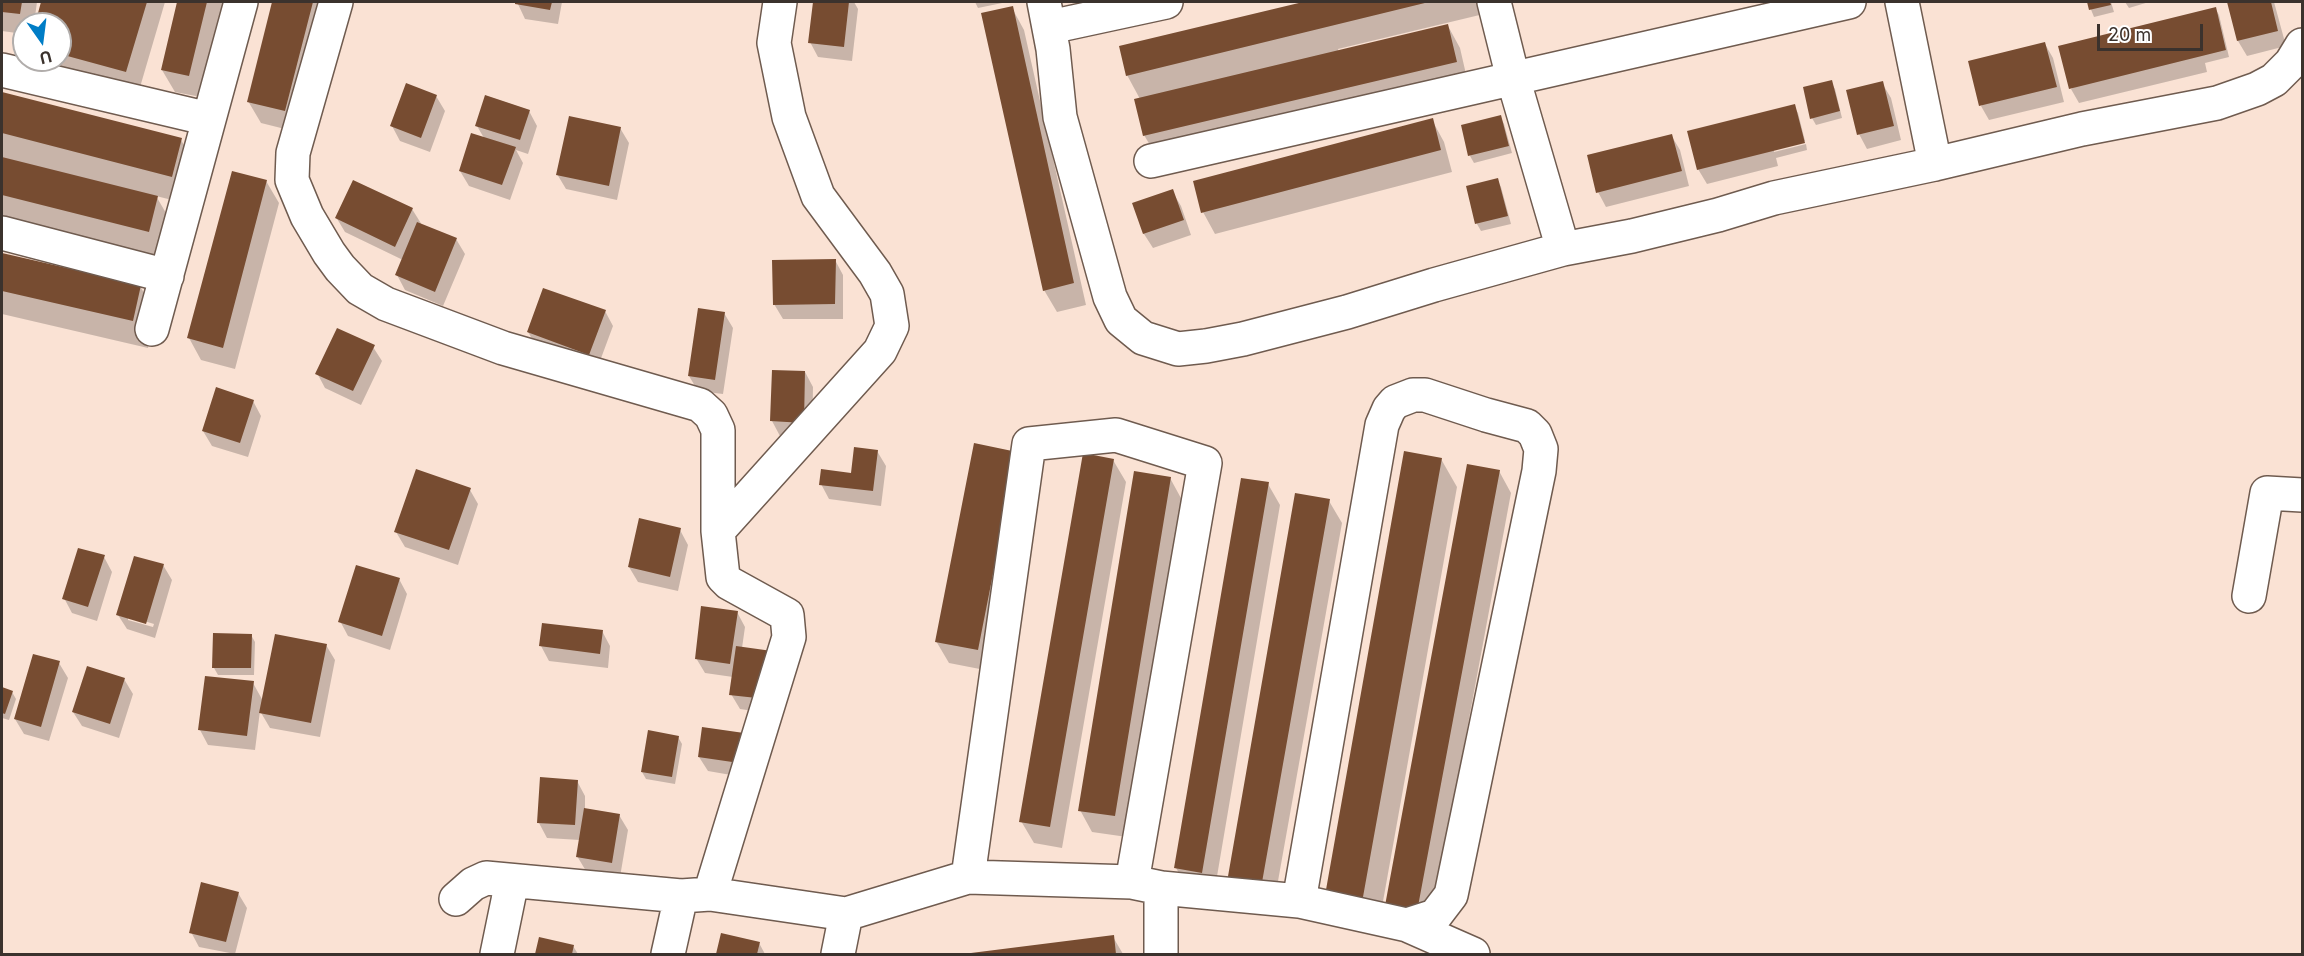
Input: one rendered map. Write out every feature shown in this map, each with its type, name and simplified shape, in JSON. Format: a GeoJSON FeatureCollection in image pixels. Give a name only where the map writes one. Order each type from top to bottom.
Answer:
{"type":"FeatureCollection","features":[{"type":"Feature","properties":{"kind":"street"},"geometry":{"type":"LineString","coordinates":[[152,329],[241,2]]}},
{"type":"Feature","properties":{"kind":"street"},"geometry":{"type":"LineString","coordinates":[[336,2],[293,153],[292,180],[307,216],[329,254],[360,289],[386,304],[503,348],[700,405],[711,415],[718,430],[718,531],[723,577],[729,583],[787,615],[789,637],[695,895],[668,954]]}},
{"type":"Feature","properties":{"kind":"street"},"geometry":{"type":"LineString","coordinates":[[718,531],[880,351],[892,326],[887,294],[875,273],[818,196],[789,117],[774,43],[780,2]]}},
{"type":"Feature","properties":{"kind":"street"},"geometry":{"type":"LineString","coordinates":[[1166,2],[1047,14],[1059,117],[1110,297],[1120,320],[1143,338],[1178,349],[1234,340],[1347,312],[1563,249],[1718,215],[1774,198],[1935,164],[2082,129],[2217,103],[2257,89],[2274,80],[2291,63],[2302,45]]}},
{"type":"Feature","properties":{"kind":"street"},"geometry":{"type":"LineString","coordinates":[[1494,2],[1513,78],[1563,249]]}},
{"type":"Feature","properties":{"kind":"street"},"geometry":{"type":"LineString","coordinates":[[1151,161],[1849,2]]}},
{"type":"Feature","properties":{"kind":"street"},"geometry":{"type":"LineString","coordinates":[[1902,2],[1935,164]]}},
{"type":"Feature","properties":{"kind":"street"},"geometry":{"type":"LineString","coordinates":[[2,70],[209,119]]}},
{"type":"Feature","properties":{"kind":"street"},"geometry":{"type":"LineString","coordinates":[[2,233],[167,276]]}},
{"type":"Feature","properties":{"kind":"street"},"geometry":{"type":"LineString","coordinates":[[1299,901],[1383,425],[1389,408],[1395,402],[1413,395],[1425,395],[1527,426],[1535,434],[1541,448],[1539,471],[1451,895],[1435,916],[1407,925]]}},
{"type":"Feature","properties":{"kind":"street"},"geometry":{"type":"LineString","coordinates":[[968,878],[1005,601],[1029,444],[1116,435],[1204,463],[1147,885],[1161,954]]}},
{"type":"Feature","properties":{"kind":"street"},"geometry":{"type":"LineString","coordinates":[[2249,596],[2267,493],[2302,495]]}},
{"type":"Feature","properties":{"kind":"street"},"geometry":{"type":"LineString","coordinates":[[456,899],[473,884],[486,878],[695,895],[846,915],[968,878],[1147,885],[1299,901],[1407,925],[1473,954]]}},
{"type":"Feature","properties":{"kind":"street"},"geometry":{"type":"LineString","coordinates":[[497,954],[512,881]]}},
{"type":"Feature","properties":{"kind":"street"},"geometry":{"type":"LineString","coordinates":[[838,954],[846,915]]}},
{"type":"Feature","properties":{"kind":"building"},"geometry":{"type":"Polygon","coordinates":[[[2,2],[22,2],[20,12],[2,12],[2,2]]]}},
{"type":"Feature","properties":{"kind":"building"},"geometry":{"type":"Polygon","coordinates":[[[41,2],[147,2],[126,72],[72,57],[72,12],[38,12],[41,2]]]}},
{"type":"Feature","properties":{"kind":"building"},"geometry":{"type":"Polygon","coordinates":[[[177,2],[207,2],[189,76],[161,70],[177,2]]]}},
{"type":"Feature","properties":{"kind":"building"},"geometry":{"type":"Polygon","coordinates":[[[272,2],[313,2],[285,111],[247,102],[272,2]]]}},
{"type":"Feature","properties":{"kind":"building"},"geometry":{"type":"Polygon","coordinates":[[[515,2],[552,2],[550,10],[515,4],[515,2]]]}},
{"type":"Feature","properties":{"kind":"building"},"geometry":{"type":"Polygon","coordinates":[[[813,2],[849,2],[844,47],[808,43],[813,2]]]}},
{"type":"Feature","properties":{"kind":"building"},"geometry":{"type":"Polygon","coordinates":[[[1303,2],[1429,2],[1126,76],[1119,46],[1303,2]]]}},
{"type":"Feature","properties":{"kind":"building"},"geometry":{"type":"Polygon","coordinates":[[[2087,2],[2110,2],[2111,5],[2089,10],[2087,2]]]}},
{"type":"Feature","properties":{"kind":"building"},"geometry":{"type":"Polygon","coordinates":[[[2227,2],[2271,2],[2278,31],[2237,41],[2227,2]]]}},
{"type":"Feature","properties":{"kind":"building"},"geometry":{"type":"Polygon","coordinates":[[[1013,6],[1074,283],[1043,291],[981,13],[1013,6]]]}},
{"type":"Feature","properties":{"kind":"building"},"geometry":{"type":"Polygon","coordinates":[[[2216,7],[2226,50],[2069,89],[2058,46],[2216,7]]]}},
{"type":"Feature","properties":{"kind":"building"},"geometry":{"type":"Polygon","coordinates":[[[1448,24],[1457,62],[1143,136],[1134,99],[1448,24]]]}},
{"type":"Feature","properties":{"kind":"building"},"geometry":{"type":"Polygon","coordinates":[[[2045,42],[2057,87],[1979,106],[1968,61],[2045,42]]]}},
{"type":"Feature","properties":{"kind":"building"},"geometry":{"type":"Polygon","coordinates":[[[1832,80],[1840,111],[1810,119],[1803,87],[1832,80]]]}},
{"type":"Feature","properties":{"kind":"building"},"geometry":{"type":"Polygon","coordinates":[[[1883,81],[1894,126],[1857,135],[1846,90],[1883,81]]]}},
{"type":"Feature","properties":{"kind":"building"},"geometry":{"type":"Polygon","coordinates":[[[406,83],[437,95],[421,138],[390,126],[406,83]]]}},
{"type":"Feature","properties":{"kind":"building"},"geometry":{"type":"Polygon","coordinates":[[[2,92],[182,138],[172,177],[2,133],[2,92]]]}},
{"type":"Feature","properties":{"kind":"building"},"geometry":{"type":"Polygon","coordinates":[[[485,95],[530,110],[520,140],[475,126],[485,95]]]}},
{"type":"Feature","properties":{"kind":"building"},"geometry":{"type":"Polygon","coordinates":[[[1795,104],[1805,143],[1697,170],[1687,131],[1795,104]]]}},
{"type":"Feature","properties":{"kind":"building"},"geometry":{"type":"Polygon","coordinates":[[[1501,115],[1509,146],[1468,156],[1461,125],[1501,115]]]}},
{"type":"Feature","properties":{"kind":"building"},"geometry":{"type":"Polygon","coordinates":[[[569,116],[621,127],[609,186],[556,175],[569,116]]]}},
{"type":"Feature","properties":{"kind":"building"},"geometry":{"type":"Polygon","coordinates":[[[1433,118],[1441,150],[1201,213],[1193,181],[1433,118]]]}},
{"type":"Feature","properties":{"kind":"building"},"geometry":{"type":"Polygon","coordinates":[[[471,133],[516,147],[502,185],[459,171],[471,133]]]}},
{"type":"Feature","properties":{"kind":"building"},"geometry":{"type":"Polygon","coordinates":[[[1672,134],[1682,171],[1596,193],[1587,155],[1672,134]]]}},
{"type":"Feature","properties":{"kind":"building"},"geometry":{"type":"Polygon","coordinates":[[[2,157],[158,196],[149,232],[2,195],[2,157]]]}},
{"type":"Feature","properties":{"kind":"building"},"geometry":{"type":"Polygon","coordinates":[[[232,171],[267,180],[223,348],[187,338],[232,171]]]}},
{"type":"Feature","properties":{"kind":"building"},"geometry":{"type":"Polygon","coordinates":[[[1498,178],[1508,216],[1475,224],[1466,186],[1498,178]]]}},
{"type":"Feature","properties":{"kind":"building"},"geometry":{"type":"Polygon","coordinates":[[[353,180],[413,208],[395,247],[335,218],[353,180]]]}},
{"type":"Feature","properties":{"kind":"building"},"geometry":{"type":"Polygon","coordinates":[[[1173,189],[1184,220],[1143,234],[1132,203],[1173,189]]]}},
{"type":"Feature","properties":{"kind":"building"},"geometry":{"type":"Polygon","coordinates":[[[417,222],[457,238],[435,292],[395,275],[417,222]]]}},
{"type":"Feature","properties":{"kind":"building"},"geometry":{"type":"Polygon","coordinates":[[[2,253],[141,285],[133,321],[2,291],[2,253]]]}},
{"type":"Feature","properties":{"kind":"building"},"geometry":{"type":"Polygon","coordinates":[[[836,259],[835,304],[773,305],[772,260],[836,259]]]}},
{"type":"Feature","properties":{"kind":"building"},"geometry":{"type":"Polygon","coordinates":[[[543,288],[606,310],[589,355],[527,332],[543,288]]]}},
{"type":"Feature","properties":{"kind":"building"},"geometry":{"type":"Polygon","coordinates":[[[698,308],[725,312],[715,380],[688,376],[698,308]]]}},
{"type":"Feature","properties":{"kind":"building"},"geometry":{"type":"Polygon","coordinates":[[[337,328],[375,345],[353,391],[315,374],[337,328]]]}},
{"type":"Feature","properties":{"kind":"building"},"geometry":{"type":"Polygon","coordinates":[[[772,370],[805,371],[804,423],[770,421],[772,370]]]}},
{"type":"Feature","properties":{"kind":"building"},"geometry":{"type":"Polygon","coordinates":[[[216,387],[254,400],[240,443],[202,431],[216,387]]]}},
{"type":"Feature","properties":{"kind":"building"},"geometry":{"type":"Polygon","coordinates":[[[974,443],[1017,452],[978,650],[935,642],[974,443]]]}},
{"type":"Feature","properties":{"kind":"building"},"geometry":{"type":"Polygon","coordinates":[[[854,447],[878,450],[873,491],[819,485],[821,469],[851,473],[854,447]]]}},
{"type":"Feature","properties":{"kind":"building"},"geometry":{"type":"Polygon","coordinates":[[[1404,451],[1442,458],[1361,908],[1324,901],[1404,451]]]}},
{"type":"Feature","properties":{"kind":"building"},"geometry":{"type":"Polygon","coordinates":[[[1083,453],[1114,459],[1050,827],[1019,822],[1083,453]]]}},
{"type":"Feature","properties":{"kind":"building"},"geometry":{"type":"Polygon","coordinates":[[[1467,464],[1500,470],[1416,917],[1384,911],[1467,464]]]}},
{"type":"Feature","properties":{"kind":"building"},"geometry":{"type":"Polygon","coordinates":[[[416,469],[471,488],[449,550],[394,532],[416,469]]]}},
{"type":"Feature","properties":{"kind":"building"},"geometry":{"type":"Polygon","coordinates":[[[1134,471],[1171,477],[1115,816],[1078,811],[1134,471]]]}},
{"type":"Feature","properties":{"kind":"building"},"geometry":{"type":"Polygon","coordinates":[[[1241,478],[1269,482],[1202,873],[1174,868],[1241,478]]]}},
{"type":"Feature","properties":{"kind":"building"},"geometry":{"type":"Polygon","coordinates":[[[1295,493],[1330,499],[1261,888],[1227,882],[1295,493]]]}},
{"type":"Feature","properties":{"kind":"building"},"geometry":{"type":"Polygon","coordinates":[[[639,518],[681,528],[670,577],[628,567],[639,518]]]}},
{"type":"Feature","properties":{"kind":"building"},"geometry":{"type":"Polygon","coordinates":[[[78,548],[105,555],[88,607],[62,599],[78,548]]]}},
{"type":"Feature","properties":{"kind":"building"},"geometry":{"type":"Polygon","coordinates":[[[134,556],[164,564],[146,624],[116,615],[134,556]]]}},
{"type":"Feature","properties":{"kind":"building"},"geometry":{"type":"Polygon","coordinates":[[[356,565],[400,578],[382,636],[338,622],[356,565]]]}},
{"type":"Feature","properties":{"kind":"building"},"geometry":{"type":"Polygon","coordinates":[[[701,606],[738,611],[730,664],[695,659],[701,606]]]}},
{"type":"Feature","properties":{"kind":"building"},"geometry":{"type":"Polygon","coordinates":[[[542,623],[603,630],[600,654],[539,646],[542,623]]]}},
{"type":"Feature","properties":{"kind":"building"},"geometry":{"type":"Polygon","coordinates":[[[213,633],[252,634],[251,668],[212,668],[213,633]]]}},
{"type":"Feature","properties":{"kind":"building"},"geometry":{"type":"Polygon","coordinates":[[[275,634],[327,644],[311,723],[259,713],[275,634]]]}},
{"type":"Feature","properties":{"kind":"building"},"geometry":{"type":"Polygon","coordinates":[[[736,646],[772,651],[766,699],[729,695],[736,646]]]}},
{"type":"Feature","properties":{"kind":"building"},"geometry":{"type":"Polygon","coordinates":[[[33,654],[60,661],[41,727],[14,719],[33,654]]]}},
{"type":"Feature","properties":{"kind":"building"},"geometry":{"type":"Polygon","coordinates":[[[87,666],[125,678],[110,724],[72,712],[87,666]]]}},
{"type":"Feature","properties":{"kind":"building"},"geometry":{"type":"Polygon","coordinates":[[[205,676],[254,681],[247,736],[198,730],[205,676]]]}},
{"type":"Feature","properties":{"kind":"building"},"geometry":{"type":"Polygon","coordinates":[[[2,687],[13,691],[5,714],[2,713],[2,687]]]}},
{"type":"Feature","properties":{"kind":"building"},"geometry":{"type":"Polygon","coordinates":[[[702,727],[751,734],[746,764],[698,757],[702,727]]]}},
{"type":"Feature","properties":{"kind":"building"},"geometry":{"type":"Polygon","coordinates":[[[648,730],[679,736],[672,777],[641,772],[648,730]]]}},
{"type":"Feature","properties":{"kind":"building"},"geometry":{"type":"Polygon","coordinates":[[[540,777],[578,780],[575,825],[537,823],[540,777]]]}},
{"type":"Feature","properties":{"kind":"building"},"geometry":{"type":"Polygon","coordinates":[[[584,808],[620,814],[612,863],[576,857],[584,808]]]}},
{"type":"Feature","properties":{"kind":"building"},"geometry":{"type":"Polygon","coordinates":[[[201,882],[239,892],[226,942],[189,933],[201,882]]]}},
{"type":"Feature","properties":{"kind":"building"},"geometry":{"type":"Polygon","coordinates":[[[721,933],[760,942],[757,954],[716,954],[721,933]]]}},
{"type":"Feature","properties":{"kind":"building"},"geometry":{"type":"Polygon","coordinates":[[[1114,935],[1116,954],[971,953],[1114,935]]]}},
{"type":"Feature","properties":{"kind":"building"},"geometry":{"type":"Polygon","coordinates":[[[539,937],[574,945],[572,954],[535,954],[539,937]]]}}]}
